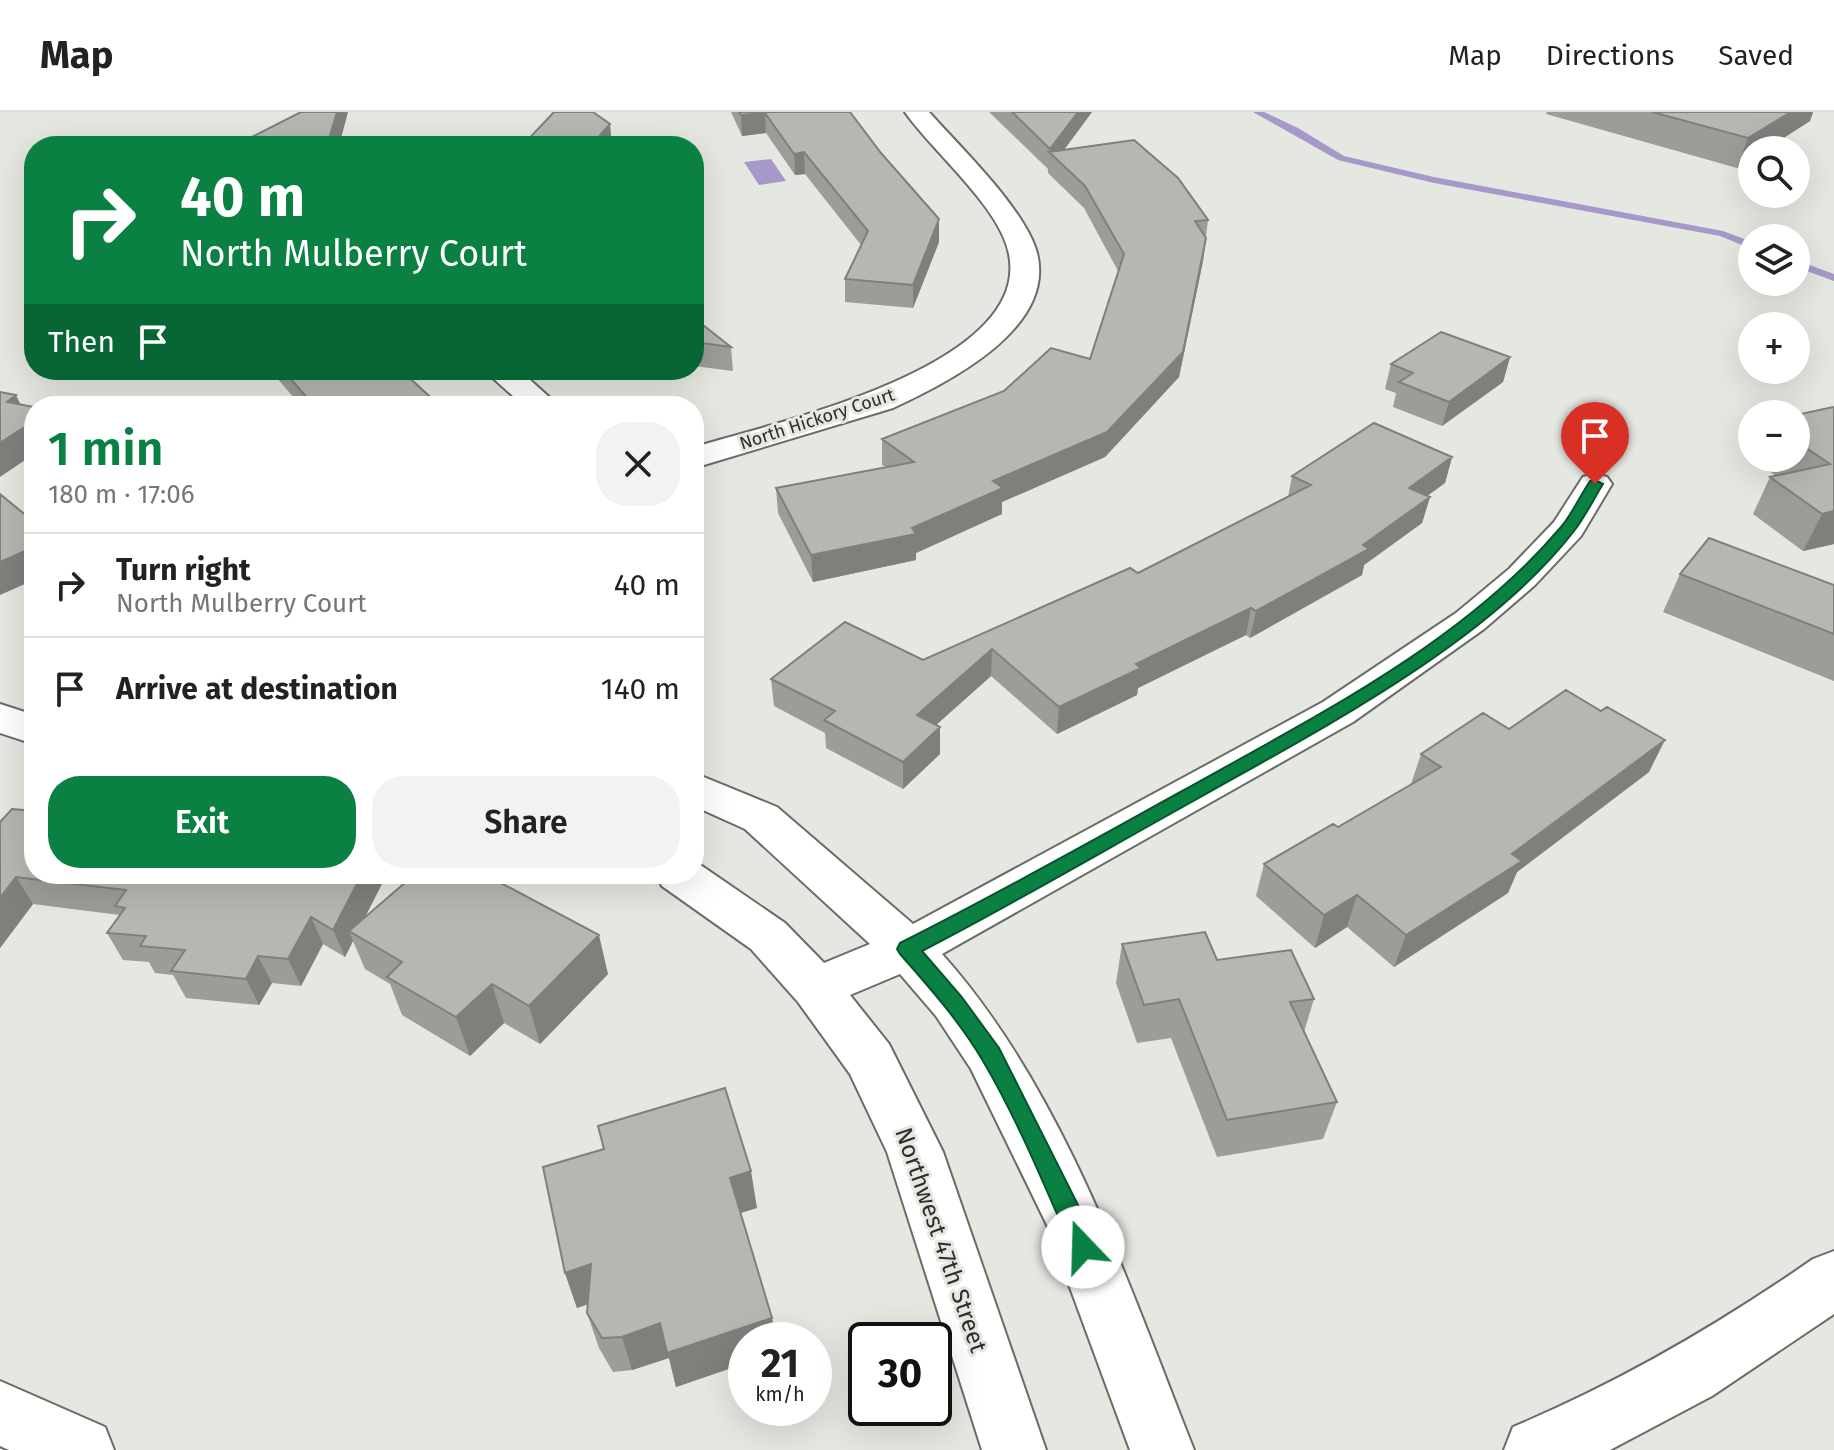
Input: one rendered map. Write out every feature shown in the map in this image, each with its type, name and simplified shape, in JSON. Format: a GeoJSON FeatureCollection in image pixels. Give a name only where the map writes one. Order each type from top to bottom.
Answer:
{"type":"FeatureCollection","features":[{"type":"Feature","properties":{"kind":"street","name":"North Hickory Court"},"geometry":{"type":"LineString","coordinates":[[704,455],[869,405],[911,388],[973,351],[1010,314],[1025,277],[1024,255],[1010,224],[917,112]]}},
{"type":"Feature","properties":{"kind":"street"},"geometry":{"type":"LineString","coordinates":[[512,380],[531,396]]}},
{"type":"Feature","properties":{"kind":"street"},"geometry":{"type":"LineString","coordinates":[[816,988],[908,949],[980,912],[1338,712],[1470,621],[1522,577],[1568,528],[1595,484]]}},
{"type":"Feature","properties":{"kind":"street"},"geometry":{"type":"LineString","coordinates":[[0,718],[24,726]]}},
{"type":"Feature","properties":{"kind":"street"},"geometry":{"type":"LineString","coordinates":[[704,792],[761,818],[908,949],[954,1002],[991,1055],[1074,1221],[1162,1450]]}},
{"type":"Feature","properties":{"kind":"street","name":"Northwest 47th Street"},"geometry":{"type":"LineString","coordinates":[[693,884],[768,936],[816,988],[870,1060],[915,1152],[1014,1450]]}},
{"type":"Feature","properties":{"kind":"street"},"geometry":{"type":"LineString","coordinates":[[1536,1450],[1593,1427],[1685,1379],[1766,1329],[1834,1279]]}},
{"type":"Feature","properties":{"kind":"street"},"geometry":{"type":"LineString","coordinates":[[0,1413],[82,1450]]}},
{"type":"Feature","properties":{"kind":"shaded area"},"geometry":{"type":"Polygon","coordinates":[[[771,159],[786,181],[759,185],[744,162],[771,159]]]}},
{"type":"Feature","properties":{"kind":"building"},"geometry":{"type":"Polygon","coordinates":[[[301,112],[337,112],[330,136],[254,136],[301,112]]]}},
{"type":"Feature","properties":{"kind":"building"},"geometry":{"type":"Polygon","coordinates":[[[554,112],[593,112],[610,124],[600,136],[531,136],[554,112]]]}},
{"type":"Feature","properties":{"kind":"building"},"geometry":{"type":"Polygon","coordinates":[[[739,112],[850,112],[939,219],[913,285],[845,279],[868,231],[804,152],[794,154],[765,113],[741,115],[739,112]]]}},
{"type":"Feature","properties":{"kind":"building"},"geometry":{"type":"Polygon","coordinates":[[[1012,112],[1078,112],[1050,149],[1012,112]]]}},
{"type":"Feature","properties":{"kind":"building"},"geometry":{"type":"Polygon","coordinates":[[[1652,112],[1791,112],[1751,136],[1741,136],[1652,112]]]}},
{"type":"Feature","properties":{"kind":"building"},"geometry":{"type":"Polygon","coordinates":[[[1134,140],[1178,178],[1208,220],[1195,221],[1206,238],[1183,352],[1107,432],[993,481],[1003,488],[912,528],[916,534],[811,555],[776,488],[914,462],[882,439],[1004,391],[1051,348],[1090,359],[1124,254],[1085,186],[1049,152],[1134,140]]]}},
{"type":"Feature","properties":{"kind":"building"},"geometry":{"type":"Polygon","coordinates":[[[704,326],[731,347],[704,343],[704,326]]]}},
{"type":"Feature","properties":{"kind":"building"},"geometry":{"type":"Polygon","coordinates":[[[1441,332],[1510,357],[1449,402],[1399,382],[1413,373],[1391,364],[1441,332]]]}},
{"type":"Feature","properties":{"kind":"building"},"geometry":{"type":"Polygon","coordinates":[[[292,380],[412,380],[429,396],[305,396],[292,380]]]}},
{"type":"Feature","properties":{"kind":"building"},"geometry":{"type":"Polygon","coordinates":[[[0,392],[16,395],[7,402],[24,405],[24,427],[0,443],[0,392]]]}},
{"type":"Feature","properties":{"kind":"building"},"geometry":{"type":"Polygon","coordinates":[[[1834,408],[1834,511],[1822,514],[1770,477],[1810,472],[1810,468],[1830,464],[1810,450],[1810,412],[1834,408]]]}},
{"type":"Feature","properties":{"kind":"building"},"geometry":{"type":"Polygon","coordinates":[[[1374,423],[1452,457],[1409,488],[1430,497],[1363,545],[1369,549],[1256,611],[1251,608],[1136,664],[1141,668],[1059,707],[992,649],[917,715],[940,727],[903,762],[824,720],[835,711],[771,679],[845,622],[923,660],[1130,568],[1138,573],[1311,485],[1292,476],[1374,423]]]}},
{"type":"Feature","properties":{"kind":"building"},"geometry":{"type":"Polygon","coordinates":[[[0,494],[24,514],[24,551],[0,562],[0,494]]]}},
{"type":"Feature","properties":{"kind":"building"},"geometry":{"type":"Polygon","coordinates":[[[1709,538],[1834,585],[1834,634],[1680,574],[1709,538]]]}},
{"type":"Feature","properties":{"kind":"building"},"geometry":{"type":"Polygon","coordinates":[[[1566,690],[1601,711],[1607,707],[1665,740],[1512,854],[1522,861],[1406,935],[1357,895],[1324,915],[1264,864],[1333,824],[1338,827],[1441,767],[1421,754],[1483,713],[1509,729],[1566,690]]]}},
{"type":"Feature","properties":{"kind":"building"},"geometry":{"type":"Polygon","coordinates":[[[12,809],[24,810],[24,878],[16,877],[0,898],[0,822],[12,809]]]}},
{"type":"Feature","properties":{"kind":"building"},"geometry":{"type":"Polygon","coordinates":[[[75,884],[357,884],[333,930],[311,917],[288,959],[258,956],[246,979],[171,971],[185,950],[140,946],[146,936],[107,933],[125,908],[115,906],[126,890],[75,884]]]}},
{"type":"Feature","properties":{"kind":"building"},"geometry":{"type":"Polygon","coordinates":[[[403,884],[503,884],[599,935],[529,1006],[492,984],[456,1017],[387,977],[402,962],[349,931],[403,884]]]}},
{"type":"Feature","properties":{"kind":"building"},"geometry":{"type":"Polygon","coordinates":[[[1205,932],[1217,960],[1291,950],[1314,999],[1290,1002],[1337,1102],[1227,1120],[1179,999],[1144,1005],[1122,944],[1205,932]]]}},
{"type":"Feature","properties":{"kind":"building"},"geometry":{"type":"Polygon","coordinates":[[[725,1088],[751,1171],[730,1178],[772,1318],[760,1322],[728,1322],[728,1333],[667,1353],[660,1323],[622,1337],[602,1338],[587,1313],[591,1264],[565,1273],[543,1167],[604,1149],[598,1126],[725,1088]]]}},
{"type":"Feature","properties":{"kind":"waterway"},"geometry":{"type":"LineString","coordinates":[[1257,112],[1295,130],[1341,158],[1434,180],[1723,234],[1738,240]]}},
{"type":"Feature","properties":{"kind":"waterway"},"geometry":{"type":"LineString","coordinates":[[1810,269],[1834,278]]}},
{"type":"Feature","properties":{"kind":"route"},"geometry":{"type":"LineString","coordinates":[[1083,1247],[1074,1221],[991,1055],[954,1002],[908,949],[1338,712],[1409,664],[1470,621],[1522,577],[1568,528],[1595,484]]}}]}
